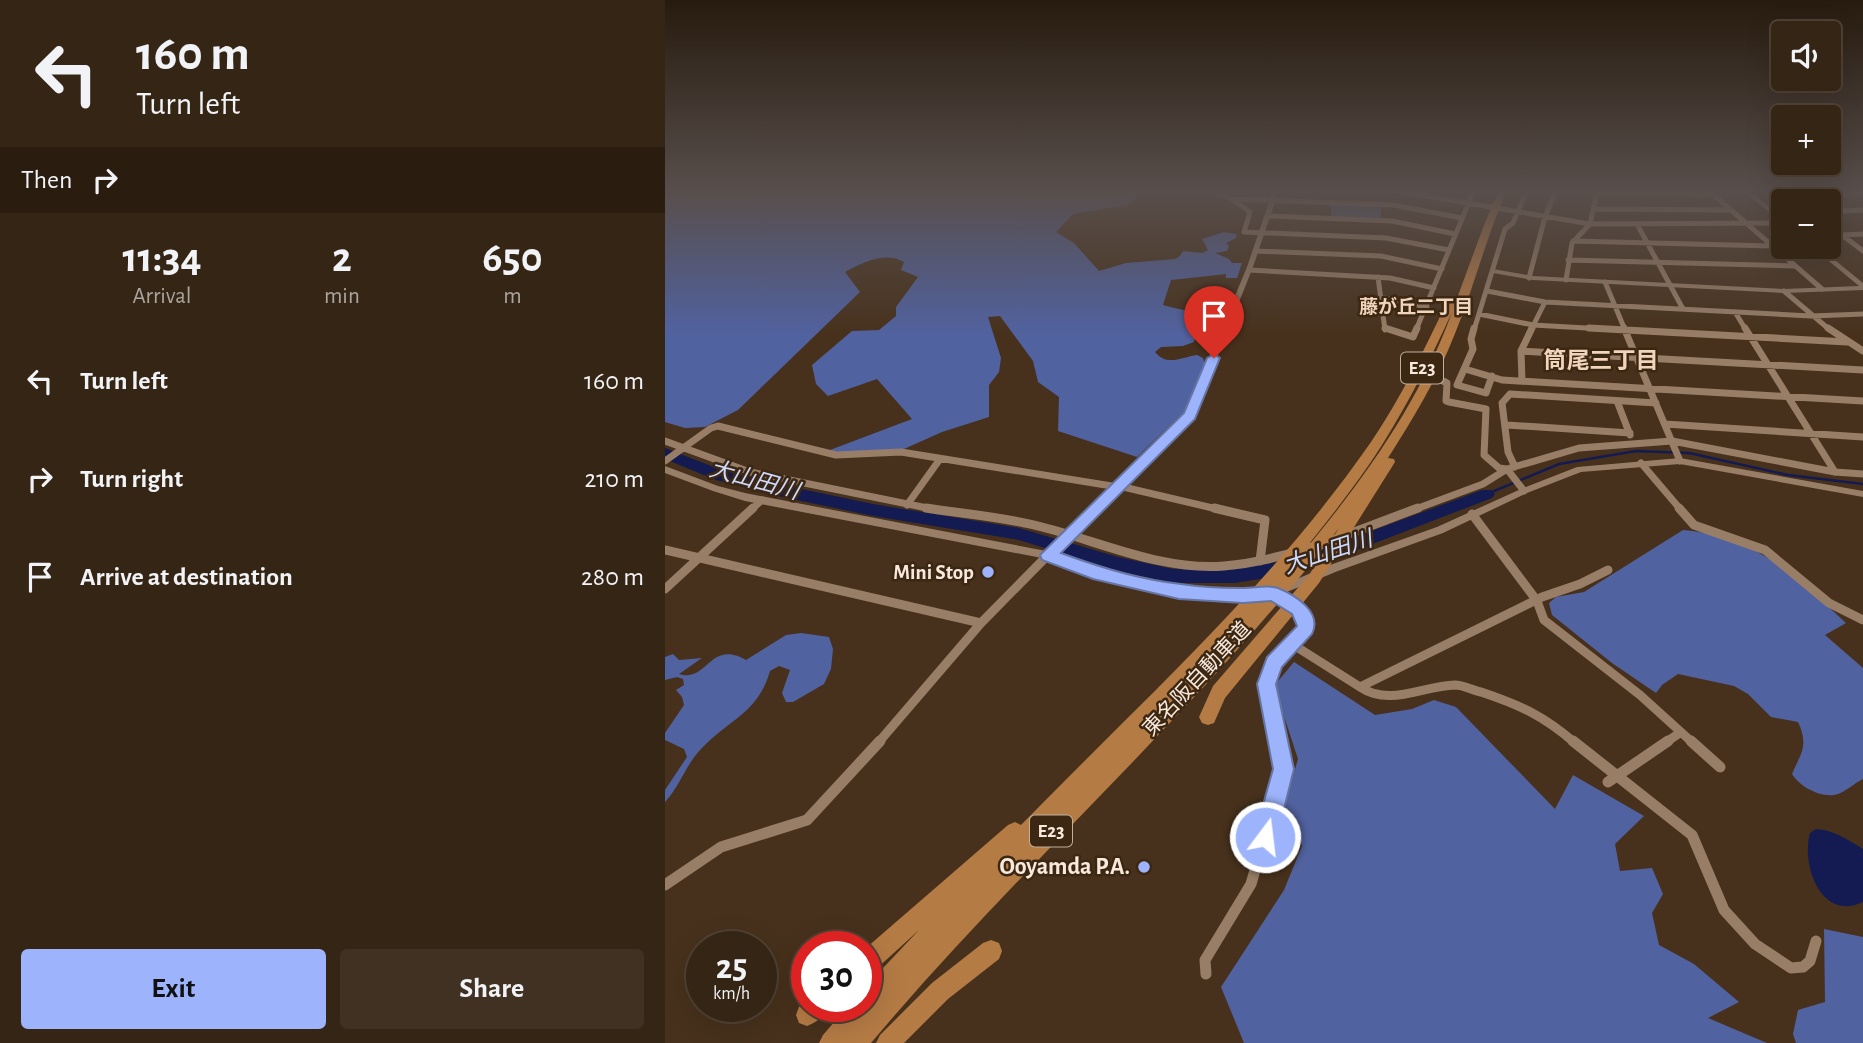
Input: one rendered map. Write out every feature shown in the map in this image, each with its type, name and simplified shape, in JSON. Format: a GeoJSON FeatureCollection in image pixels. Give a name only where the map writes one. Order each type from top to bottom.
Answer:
{"type":"FeatureCollection","features":[{"type":"Feature","properties":{"kind":"highway","name":"東名阪自動車道"},"geometry":{"type":"LineString","coordinates":[[882,986],[1058,800],[1227,629],[1315,528],[1367,460],[1405,401],[1439,332],[1474,239]]}},
{"type":"Feature","properties":{"kind":"highway","name":"東名阪自動車道"},"geometry":{"type":"LineString","coordinates":[[856,1043],[950,936],[1250,623],[1336,521],[1400,428],[1429,379],[1449,335],[1483,239]]}},
{"type":"Feature","properties":{"kind":"highway"},"geometry":{"type":"LineString","coordinates":[[1208,717],[1219,692],[1303,595],[1372,491],[1388,463],[1400,428]]}},
{"type":"Feature","properties":{"kind":"highway"},"geometry":{"type":"LineString","coordinates":[[882,949],[1031,817],[1058,800]]}},
{"type":"Feature","properties":{"kind":"highway"},"geometry":{"type":"LineString","coordinates":[[888,1043],[940,991],[991,951]]}},
{"type":"Feature","properties":{"kind":"highway","name":"東名阪自動車道"},"geometry":{"type":"LineString","coordinates":[[831,1043],[849,1022]]}},
{"type":"Feature","properties":{"kind":"street"},"geometry":{"type":"LineString","coordinates":[[665,885],[722,846],[807,820],[916,702],[981,623],[1190,415],[1260,239]]}},
{"type":"Feature","properties":{"kind":"street"},"geometry":{"type":"LineString","coordinates":[[1390,239],[1449,250]]}},
{"type":"Feature","properties":{"kind":"street"},"geometry":{"type":"LineString","coordinates":[[1378,277],[1385,330],[1413,337],[1453,239]]}},
{"type":"Feature","properties":{"kind":"street"},"geometry":{"type":"LineString","coordinates":[[1449,402],[1473,349],[1471,339],[1502,239]]}},
{"type":"Feature","properties":{"kind":"street"},"geometry":{"type":"LineString","coordinates":[[1529,278],[1539,239]]}},
{"type":"Feature","properties":{"kind":"street"},"geometry":{"type":"LineString","coordinates":[[1566,280],[1568,260],[1575,239]]}},
{"type":"Feature","properties":{"kind":"street"},"geometry":{"type":"LineString","coordinates":[[1645,239],[1683,309]]}},
{"type":"Feature","properties":{"kind":"street"},"geometry":{"type":"LineString","coordinates":[[1846,239],[1863,251]]}},
{"type":"Feature","properties":{"kind":"street"},"geometry":{"type":"LineString","coordinates":[[1573,241],[1771,246]]}},
{"type":"Feature","properties":{"kind":"street"},"geometry":{"type":"LineString","coordinates":[[1256,251],[1381,256],[1442,269]]}},
{"type":"Feature","properties":{"kind":"street"},"geometry":{"type":"LineString","coordinates":[[1787,259],[1822,289]]}},
{"type":"Feature","properties":{"kind":"street"},"geometry":{"type":"LineString","coordinates":[[1829,259],[1863,287]]}},
{"type":"Feature","properties":{"kind":"street"},"geometry":{"type":"LineString","coordinates":[[1568,260],[1795,266]]}},
{"type":"Feature","properties":{"kind":"street"},"geometry":{"type":"LineString","coordinates":[[1249,270],[1378,277],[1434,288]]}},
{"type":"Feature","properties":{"kind":"street"},"geometry":{"type":"LineString","coordinates":[[1493,271],[1529,278],[1784,291],[1863,287]]}},
{"type":"Feature","properties":{"kind":"street"},"geometry":{"type":"LineString","coordinates":[[1605,282],[1680,461]]}},
{"type":"Feature","properties":{"kind":"street"},"geometry":{"type":"LineString","coordinates":[[1487,291],[1545,302],[1811,316],[1863,314]]}},
{"type":"Feature","properties":{"kind":"street"},"geometry":{"type":"LineString","coordinates":[[1784,291],[1811,316],[1863,351]]}},
{"type":"Feature","properties":{"kind":"street"},"geometry":{"type":"LineString","coordinates":[[1380,297],[1427,307]]}},
{"type":"Feature","properties":{"kind":"street"},"geometry":{"type":"LineString","coordinates":[[1522,381],[1521,351],[1545,302]]}},
{"type":"Feature","properties":{"kind":"street"},"geometry":{"type":"LineString","coordinates":[[1735,312],[1835,472]]}},
{"type":"Feature","properties":{"kind":"street"},"geometry":{"type":"LineString","coordinates":[[1479,314],[1533,325],[1847,342]]}},
{"type":"Feature","properties":{"kind":"street"},"geometry":{"type":"LineString","coordinates":[[1851,314],[1863,323]]}},
{"type":"Feature","properties":{"kind":"street"},"geometry":{"type":"LineString","coordinates":[[1521,351],[1863,370]]}},
{"type":"Feature","properties":{"kind":"street"},"geometry":{"type":"LineString","coordinates":[[1465,369],[1522,381],[1863,401]]}},
{"type":"Feature","properties":{"kind":"street"},"geometry":{"type":"LineString","coordinates":[[1457,385],[1486,393],[1492,376]]}},
{"type":"Feature","properties":{"kind":"street"},"geometry":{"type":"LineString","coordinates":[[1443,381],[1447,383],[1446,401],[1486,409],[1484,454],[1499,468],[1511,468]]}},
{"type":"Feature","properties":{"kind":"street"},"geometry":{"type":"LineString","coordinates":[[1524,491],[1507,457],[1507,415],[1502,403],[1510,394],[1656,403]]}},
{"type":"Feature","properties":{"kind":"street"},"geometry":{"type":"LineString","coordinates":[[1618,401],[1634,444]]}},
{"type":"Feature","properties":{"kind":"street"},"geometry":{"type":"LineString","coordinates":[[1665,424],[1863,437]]}},
{"type":"Feature","properties":{"kind":"street"},"geometry":{"type":"LineString","coordinates":[[1507,425],[1630,433]]}},
{"type":"Feature","properties":{"kind":"street"},"geometry":{"type":"LineString","coordinates":[[665,461],[718,426],[836,455],[890,451],[1118,486],[1265,520],[1260,561]]}},
{"type":"Feature","properties":{"kind":"street"},"geometry":{"type":"LineString","coordinates":[[665,441],[735,468],[907,505],[1021,522],[1160,561],[1221,566],[1260,561],[1364,530],[1483,484],[1511,468],[1579,448],[1673,443],[1835,472],[1863,474]]}},
{"type":"Feature","properties":{"kind":"street"},"geometry":{"type":"LineString","coordinates":[[907,505],[940,458]]}},
{"type":"Feature","properties":{"kind":"street"},"geometry":{"type":"LineString","coordinates":[[665,469],[716,489],[1049,554],[1093,572],[1179,592],[1243,596],[1273,594],[1333,568],[1440,530],[1524,491],[1580,469],[1680,461],[1863,494]]}},
{"type":"Feature","properties":{"kind":"street"},"geometry":{"type":"LineString","coordinates":[[1641,463],[1694,524],[1765,550],[1829,603],[1863,620]]}},
{"type":"Feature","properties":{"kind":"street"},"geometry":{"type":"LineString","coordinates":[[665,589],[762,500]]}},
{"type":"Feature","properties":{"kind":"street"},"geometry":{"type":"LineString","coordinates":[[1472,514],[1537,601],[1544,620],[1611,671],[1720,767]]}},
{"type":"Feature","properties":{"kind":"street"},"geometry":{"type":"LineString","coordinates":[[665,550],[981,623]]}},
{"type":"Feature","properties":{"kind":"street"},"geometry":{"type":"LineString","coordinates":[[1360,687],[1537,601],[1608,570]]}},
{"type":"Feature","properties":{"kind":"street"},"geometry":{"type":"LineString","coordinates":[[1206,974],[1205,960],[1251,884],[1284,769],[1267,684],[1274,663],[1306,628],[1304,617],[1298,609],[1273,594]]}},
{"type":"Feature","properties":{"kind":"street"},"geometry":{"type":"LineString","coordinates":[[1292,644],[1369,693],[1391,697],[1458,685],[1510,702],[1548,720],[1612,779],[1692,835],[1724,910],[1755,944],[1791,968],[1803,967],[1810,961],[1816,941]]}},
{"type":"Feature","properties":{"kind":"street"},"geometry":{"type":"LineString","coordinates":[[1612,779],[1681,732]]}},
{"type":"Feature","properties":{"kind":"shaded area"},"geometry":{"type":"Polygon","coordinates":[[[665,239],[1067,239],[1099,271],[1126,263],[1175,259],[1183,251],[1202,253],[1208,250],[1203,239],[1235,239],[1226,243],[1229,246],[1227,251],[1215,253],[1232,263],[1242,263],[1237,278],[1226,278],[1226,274],[1171,280],[1163,305],[1221,319],[1217,329],[1196,332],[1194,342],[1183,346],[1161,347],[1155,352],[1170,360],[1197,355],[1203,358],[1205,364],[1185,411],[1137,457],[1058,431],[1059,397],[1038,382],[1033,361],[1000,316],[988,317],[1001,358],[999,372],[989,385],[989,417],[942,432],[904,449],[837,453],[830,450],[912,419],[877,379],[828,396],[816,384],[812,365],[852,331],[879,330],[896,316],[896,307],[918,277],[901,270],[904,262],[889,258],[874,260],[845,272],[860,292],[738,410],[705,427],[685,428],[665,422],[665,239]]]}},
{"type":"Feature","properties":{"kind":"shaded area"},"geometry":{"type":"Polygon","coordinates":[[[1683,530],[1732,541],[1773,561],[1846,623],[1825,635],[1863,668],[1863,779],[1838,794],[1825,795],[1812,791],[1792,774],[1801,755],[1803,743],[1798,722],[1771,717],[1748,694],[1734,686],[1678,674],[1662,685],[1656,693],[1612,663],[1552,615],[1549,603],[1556,597],[1584,592],[1683,530]]]}},
{"type":"Feature","properties":{"kind":"shaded area"},"geometry":{"type":"Polygon","coordinates":[[[801,633],[829,637],[833,649],[831,669],[824,684],[793,702],[786,702],[782,693],[790,670],[779,666],[770,671],[765,685],[751,706],[696,754],[665,802],[665,790],[687,757],[684,749],[665,740],[665,733],[684,705],[676,690],[684,685],[683,679],[677,677],[665,680],[665,657],[673,654],[679,660],[702,658],[679,674],[689,675],[697,673],[724,655],[734,655],[746,660],[786,635],[801,633]]]}},
{"type":"Feature","properties":{"kind":"shaded area"},"geometry":{"type":"Polygon","coordinates":[[[1294,662],[1375,715],[1412,709],[1434,700],[1456,707],[1555,809],[1573,775],[1644,816],[1615,844],[1620,871],[1652,868],[1663,894],[1652,913],[1659,945],[1694,964],[1739,1002],[1708,1018],[1767,1043],[1244,1043],[1221,987],[1284,890],[1302,846],[1292,820],[1283,812],[1298,759],[1274,686],[1294,662]]]}},
{"type":"Feature","properties":{"kind":"shaded area"},"geometry":{"type":"Polygon","coordinates":[[[1816,829],[1835,833],[1863,849],[1863,902],[1848,906],[1836,904],[1825,897],[1817,887],[1808,846],[1810,833],[1816,829]]]}},
{"type":"Feature","properties":{"kind":"shaded area"},"geometry":{"type":"Polygon","coordinates":[[[1824,929],[1863,937],[1863,1043],[1796,1043],[1793,1034],[1798,1010],[1825,1002],[1824,929]]]}},
{"type":"Feature","properties":{"kind":"waterway","name":"大山田川"},"geometry":{"type":"LineString","coordinates":[[1487,494],[1559,464],[1636,451],[1689,453],[1788,475],[1863,484]]}},
{"type":"Feature","properties":{"kind":"waterway","name":"大山田川"},"geometry":{"type":"LineString","coordinates":[[665,453],[721,476],[773,489],[873,510],[1019,534],[1118,564],[1173,576],[1235,576],[1297,566],[1487,494]]}},
{"type":"Feature","properties":{"kind":"place","name":"Mini Stop"},"geometry":{"type":"Point","coordinates":[988,572]}},
{"type":"Feature","properties":{"kind":"place","name":"Ooyamda P.A."},"geometry":{"type":"Point","coordinates":[1144,867]}},
{"type":"Feature","properties":{"kind":"district","name":"藤が丘二丁目"},"geometry":{"type":"Point","coordinates":[1416,307]}},
{"type":"Feature","properties":{"kind":"district","name":"筒尾三丁目"},"geometry":{"type":"Point","coordinates":[1601,361]}},
{"type":"Feature","properties":{"kind":"route"},"geometry":{"type":"LineString","coordinates":[[1214,358],[1190,415],[1048,555],[1093,572],[1179,592],[1243,596],[1273,594],[1298,609],[1304,617],[1306,628],[1280,654],[1267,684],[1284,769],[1265,837]]}}]}
